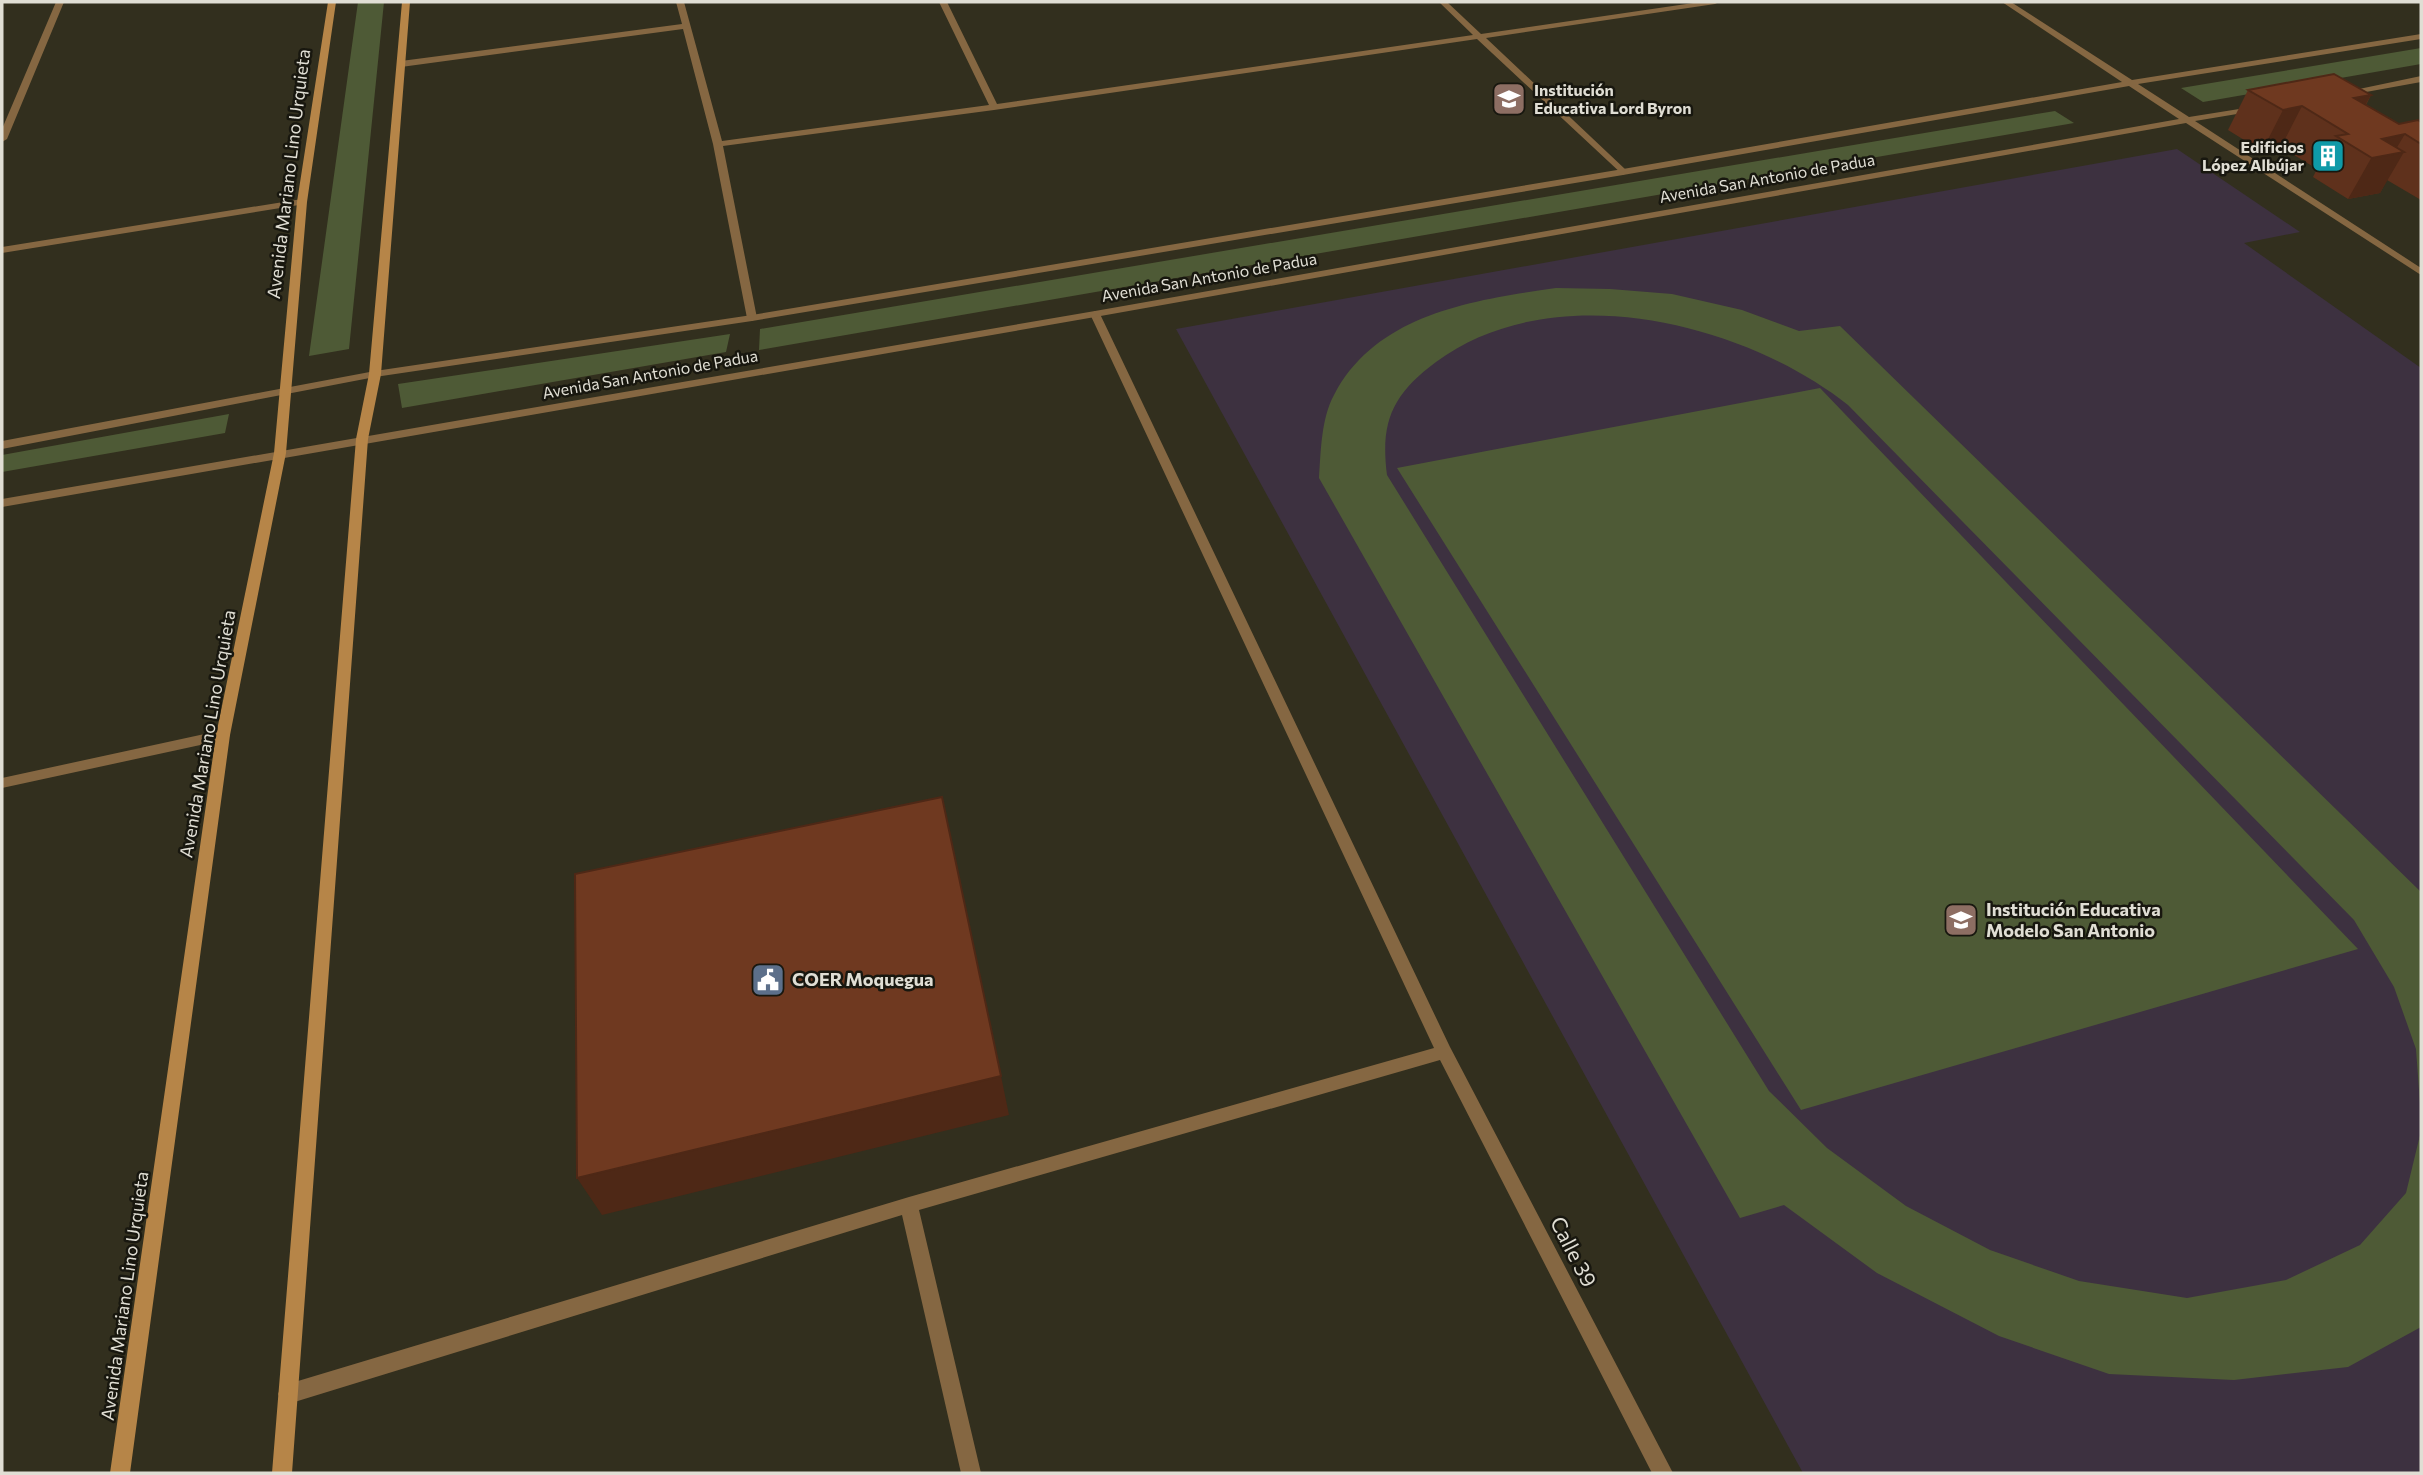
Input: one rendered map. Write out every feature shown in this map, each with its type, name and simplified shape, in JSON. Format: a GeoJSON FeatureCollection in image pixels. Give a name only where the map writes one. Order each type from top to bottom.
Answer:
{"type":"FeatureCollection","features":[{"type":"Feature","properties":{"kind":"main road","name":"Avenida Mariano Lino Urquieta"},"geometry":{"type":"LineString","coordinates":[[120,1473],[223,735],[280,453],[283,392],[302,202],[332,2]]}},
{"type":"Feature","properties":{"kind":"main road"},"geometry":{"type":"LineString","coordinates":[[282,1473],[362,439],[375,374],[406,2]]}},
{"type":"Feature","properties":{"kind":"street"},"geometry":{"type":"LineString","coordinates":[[2,139],[60,2]]}},
{"type":"Feature","properties":{"kind":"street"},"geometry":{"type":"LineString","coordinates":[[680,2],[718,144],[752,318]]}},
{"type":"Feature","properties":{"kind":"street"},"geometry":{"type":"LineString","coordinates":[[943,2],[994,107]]}},
{"type":"Feature","properties":{"kind":"street"},"geometry":{"type":"LineString","coordinates":[[1443,2],[1623,172]]}},
{"type":"Feature","properties":{"kind":"street"},"geometry":{"type":"LineString","coordinates":[[718,144],[994,107],[1712,2]]}},
{"type":"Feature","properties":{"kind":"street"},"geometry":{"type":"LineString","coordinates":[[2006,2],[2421,272]]}},
{"type":"Feature","properties":{"kind":"street"},"geometry":{"type":"LineString","coordinates":[[401,64],[686,26]]}},
{"type":"Feature","properties":{"kind":"street","name":"Avenida San Antonio de Padua"},"geometry":{"type":"LineString","coordinates":[[2,444],[375,374],[752,318],[1623,172],[2129,83],[2421,36]]}},
{"type":"Feature","properties":{"kind":"street"},"geometry":{"type":"LineString","coordinates":[[2330,95],[2421,79]]}},
{"type":"Feature","properties":{"kind":"street","name":"Avenida San Antonio de Padua"},"geometry":{"type":"LineString","coordinates":[[2,503],[1095,314],[2265,107]]}},
{"type":"Feature","properties":{"kind":"street"},"geometry":{"type":"LineString","coordinates":[[2,250],[302,202]]}},
{"type":"Feature","properties":{"kind":"street","name":"Calle 39"},"geometry":{"type":"LineString","coordinates":[[1095,314],[1444,1052],[1662,1473]]}},
{"type":"Feature","properties":{"kind":"street"},"geometry":{"type":"LineString","coordinates":[[2,783],[223,735]]}},
{"type":"Feature","properties":{"kind":"street"},"geometry":{"type":"LineString","coordinates":[[288,1394],[909,1205],[1444,1052]]}},
{"type":"Feature","properties":{"kind":"street"},"geometry":{"type":"LineString","coordinates":[[909,1205],[971,1473]]}},
{"type":"Feature","properties":{"kind":"shaded area","name":"Institución Educativa Modelo San Antonio"},"geometry":{"type":"Polygon","coordinates":[[[2177,149],[2300,232],[2244,243],[2421,368],[2421,1473],[1803,1473],[1176,329],[2177,149]]]}},
{"type":"Feature","properties":{"kind":"green space"},"geometry":{"type":"Polygon","coordinates":[[[358,2],[384,2],[349,349],[309,356],[358,2]]]}},
{"type":"Feature","properties":{"kind":"green space"},"geometry":{"type":"Polygon","coordinates":[[[2421,48],[2421,64],[2203,102],[2181,88],[2421,48]]]}},
{"type":"Feature","properties":{"kind":"green space"},"geometry":{"type":"Polygon","coordinates":[[[2055,111],[2074,123],[759,350],[760,329],[2055,111]]]}},
{"type":"Feature","properties":{"kind":"green space"},"geometry":{"type":"Polygon","coordinates":[[[1556,288],[1672,294],[1742,310],[1799,331],[1840,326],[2421,892],[2421,1117],[2416,1049],[2394,987],[2354,920],[1848,405],[1805,376],[1756,351],[1702,332],[1646,320],[1590,315],[1535,320],[1483,335],[1436,362],[1409,386],[1400,398],[1388,424],[1385,456],[1387,475],[1769,1091],[1827,1148],[1906,1206],[1990,1250],[2079,1281],[2187,1298],[2286,1280],[2360,1245],[2406,1193],[2421,1131],[2421,1327],[2348,1367],[2234,1380],[2109,1374],[1999,1336],[1877,1273],[1784,1205],[1740,1218],[1319,478],[1322,435],[1330,404],[1353,367],[1375,345],[1430,315],[1493,298],[1556,288]]]}},
{"type":"Feature","properties":{"kind":"green space"},"geometry":{"type":"Polygon","coordinates":[[[730,334],[726,352],[402,408],[398,384],[730,334]]]}},
{"type":"Feature","properties":{"kind":"green space"},"geometry":{"type":"Polygon","coordinates":[[[1820,388],[2358,949],[1801,1110],[1397,468],[1820,388]]]}},
{"type":"Feature","properties":{"kind":"green space"},"geometry":{"type":"Polygon","coordinates":[[[229,414],[225,433],[2,472],[2,455],[229,414]]]}},
{"type":"Feature","properties":{"kind":"building"},"geometry":{"type":"Polygon","coordinates":[[[2334,74],[2371,95],[2354,98],[2399,124],[2418,120],[2421,122],[2421,144],[2405,134],[2382,139],[2404,152],[2372,158],[2336,136],[2348,134],[2302,106],[2283,110],[2248,90],[2334,74]]]}},
{"type":"Feature","properties":{"kind":"building"},"geometry":{"type":"Polygon","coordinates":[[[942,797],[1001,1076],[577,1178],[575,874],[942,797]]]}},
{"type":"Feature","properties":{"kind":"place","name":"Institución Educativa Lord Byron"},"geometry":{"type":"Point","coordinates":[1509,99]}},
{"type":"Feature","properties":{"kind":"place","name":"Edificios López Albújar"},"geometry":{"type":"Point","coordinates":[2328,156]}},
{"type":"Feature","properties":{"kind":"place","name":"Institución Educativa Modelo San Antonio"},"geometry":{"type":"Point","coordinates":[1961,920]}},
{"type":"Feature","properties":{"kind":"place","name":"COER Moquegua"},"geometry":{"type":"Point","coordinates":[768,980]}}]}
